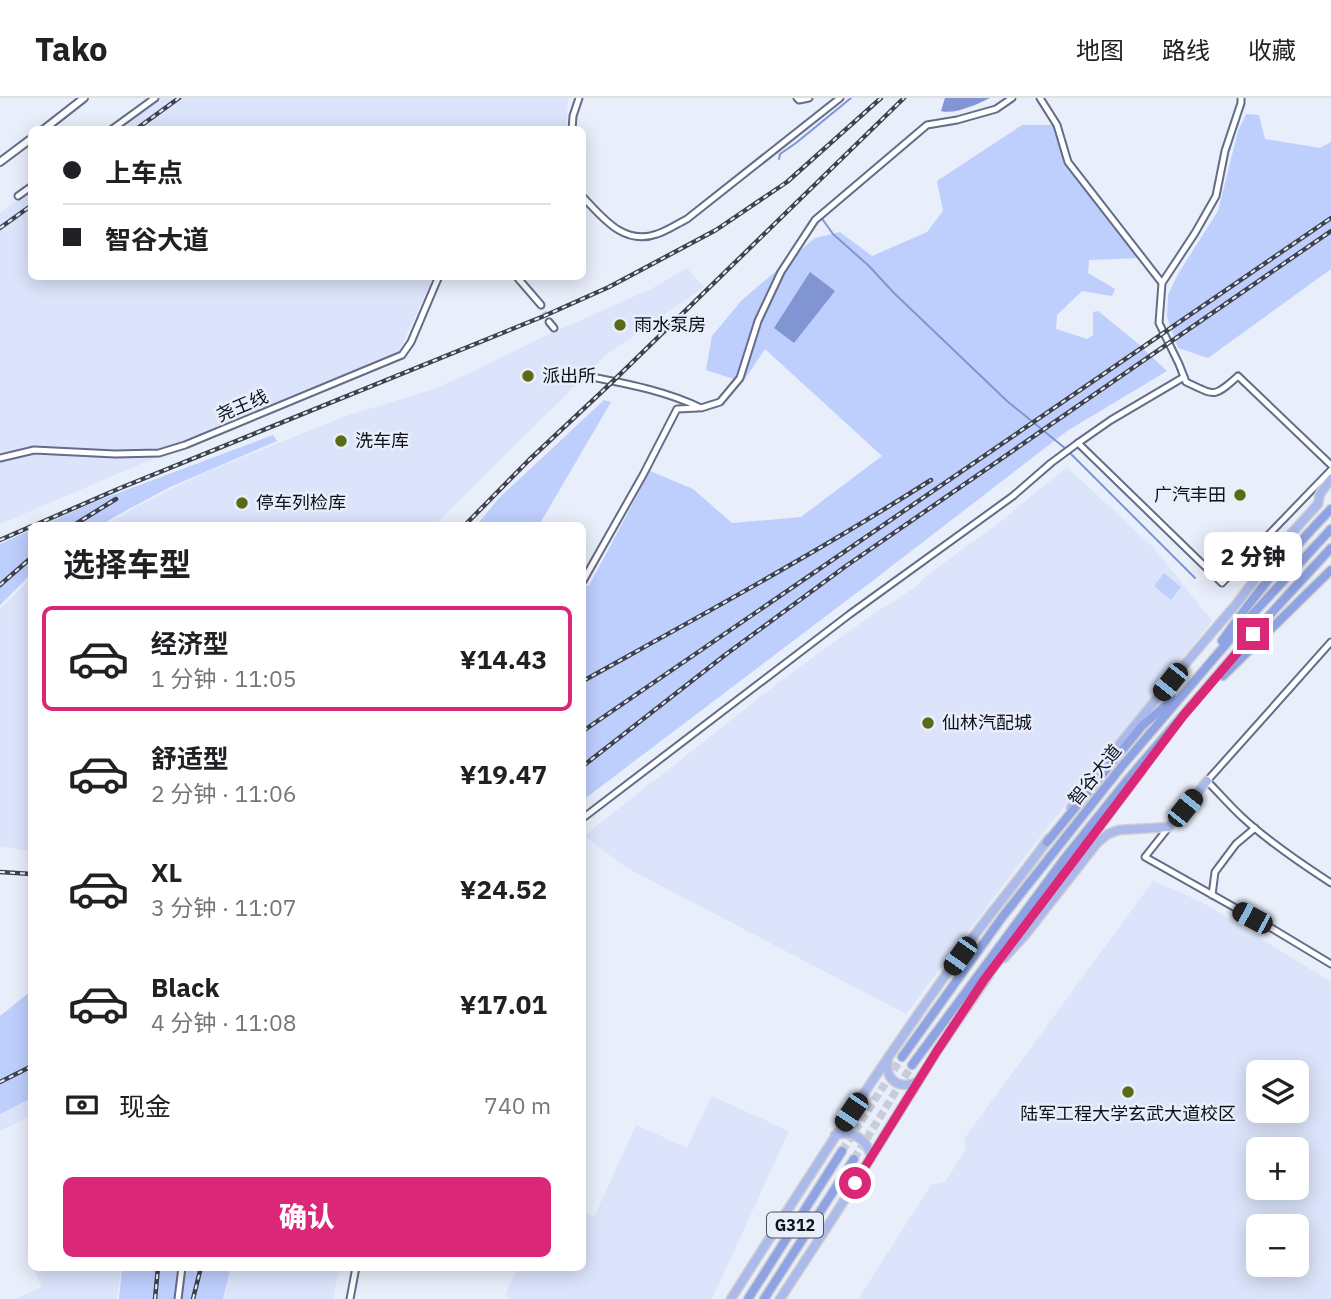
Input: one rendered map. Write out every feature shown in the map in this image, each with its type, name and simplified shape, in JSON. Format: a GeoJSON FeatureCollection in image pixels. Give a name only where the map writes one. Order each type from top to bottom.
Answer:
{"type":"FeatureCollection","features":[{"type":"Feature","properties":{"kind":"highway"},"geometry":{"type":"LineString","coordinates":[[1047,842],[1142,726],[1197,678],[1236,621],[1303,537],[1331,509]]}},
{"type":"Feature","properties":{"kind":"highway","name":"智谷大道"},"geometry":{"type":"LineString","coordinates":[[902,1057],[1003,915],[1122,766],[1331,528]]}},
{"type":"Feature","properties":{"kind":"highway","name":"智谷大道"},"geometry":{"type":"LineString","coordinates":[[912,1065],[1065,858],[1129,778],[1331,548]]}},
{"type":"Feature","properties":{"kind":"highway"},"geometry":{"type":"LineString","coordinates":[[984,980],[1183,716],[1331,570]]}},
{"type":"Feature","properties":{"kind":"highway","name":"G312"},"geometry":{"type":"LineString","coordinates":[[748,1299],[842,1151]]}},
{"type":"Feature","properties":{"kind":"highway","name":"G312"},"geometry":{"type":"LineString","coordinates":[[765,1299],[854,1159]]}},
{"type":"Feature","properties":{"kind":"main road"},"geometry":{"type":"LineString","coordinates":[[731,1299],[835,1135],[969,943],[1096,773],[1238,602],[1279,547],[1318,503],[1320,494],[1331,479]]}},
{"type":"Feature","properties":{"kind":"main road"},"geometry":{"type":"LineString","coordinates":[[889,1057],[887,1073],[892,1080],[906,1085],[919,1079],[984,980],[1025,934],[1097,843],[1108,834],[1119,830],[1169,827],[1207,781]]}},
{"type":"Feature","properties":{"kind":"main road"},"geometry":{"type":"LineString","coordinates":[[780,1299],[923,1073]]}},
{"type":"Feature","properties":{"kind":"main road"},"geometry":{"type":"LineString","coordinates":[[835,1135],[845,1133],[859,1137],[867,1146],[871,1158]]}},
{"type":"Feature","properties":{"kind":"street"},"geometry":{"type":"LineString","coordinates":[[48,126],[84,98]]}},
{"type":"Feature","properties":{"kind":"street"},"geometry":{"type":"LineString","coordinates":[[116,126],[155,98]]}},
{"type":"Feature","properties":{"kind":"street"},"geometry":{"type":"LineString","coordinates":[[572,126],[579,98]]}},
{"type":"Feature","properties":{"kind":"street"},"geometry":{"type":"LineString","coordinates":[[797,98],[809,98]]}},
{"type":"Feature","properties":{"kind":"street"},"geometry":{"type":"LineString","coordinates":[[586,200],[616,230],[644,238],[659,234],[687,219],[840,98]]}},
{"type":"Feature","properties":{"kind":"street"},"geometry":{"type":"LineString","coordinates":[[586,576],[677,409],[701,408],[720,402],[740,377],[758,321],[777,281],[815,220],[927,125],[996,109],[1012,98]]}},
{"type":"Feature","properties":{"kind":"street"},"geometry":{"type":"LineString","coordinates":[[1040,98],[1057,125],[1068,162],[1162,283]]}},
{"type":"Feature","properties":{"kind":"street"},"geometry":{"type":"LineString","coordinates":[[1078,443],[1222,583],[1331,468],[1238,376],[1219,392],[1209,393],[1186,382],[1159,323],[1162,283],[1216,196],[1225,151],[1241,98]]}},
{"type":"Feature","properties":{"kind":"street"},"geometry":{"type":"LineString","coordinates":[[0,162],[28,141]]}},
{"type":"Feature","properties":{"kind":"street"},"geometry":{"type":"LineString","coordinates":[[18,196],[28,189]]}},
{"type":"Feature","properties":{"kind":"street","name":"尧王线"},"geometry":{"type":"LineString","coordinates":[[0,458],[34,450],[159,453],[198,440],[402,355],[411,342],[437,280]]}},
{"type":"Feature","properties":{"kind":"street"},"geometry":{"type":"LineString","coordinates":[[519,280],[541,305]]}},
{"type":"Feature","properties":{"kind":"street"},"geometry":{"type":"LineString","coordinates":[[549,322],[554,328]]}},
{"type":"Feature","properties":{"kind":"street"},"geometry":{"type":"LineString","coordinates":[[597,377],[679,397],[701,408]]}},
{"type":"Feature","properties":{"kind":"street"},"geometry":{"type":"LineString","coordinates":[[586,816],[850,614],[1013,496],[1078,443],[1111,419],[1184,377]]}},
{"type":"Feature","properties":{"kind":"street"},"geometry":{"type":"LineString","coordinates":[[1331,642],[1207,781],[1255,828],[1331,883]]}},
{"type":"Feature","properties":{"kind":"street"},"geometry":{"type":"LineString","coordinates":[[1169,827],[1145,857],[1331,964]]}},
{"type":"Feature","properties":{"kind":"street"},"geometry":{"type":"LineString","coordinates":[[1212,895],[1215,872],[1236,844],[1255,828]]}},
{"type":"Feature","properties":{"kind":"street"},"geometry":{"type":"LineString","coordinates":[[178,1299],[182,1271]]}},
{"type":"Feature","properties":{"kind":"street"},"geometry":{"type":"LineString","coordinates":[[350,1299],[355,1271]]}},
{"type":"Feature","properties":{"kind":"shaded area"},"geometry":{"type":"Polygon","coordinates":[[[155,98],[568,98],[566,126],[118,126],[155,98]]]}},
{"type":"Feature","properties":{"kind":"shaded area"},"geometry":{"type":"Polygon","coordinates":[[[945,98],[990,98],[966,108],[946,112],[941,111],[945,98]]]}},
{"type":"Feature","properties":{"kind":"shaded area"},"geometry":{"type":"Polygon","coordinates":[[[1246,114],[1259,115],[1265,139],[1320,148],[1331,142],[1331,269],[1208,358],[1178,348],[1167,317],[1168,295],[1178,274],[1218,211],[1238,131],[1246,114]]]}},
{"type":"Feature","properties":{"kind":"shaded area"},"geometry":{"type":"Polygon","coordinates":[[[1022,125],[1054,125],[1065,164],[1140,258],[1089,260],[1088,273],[1115,289],[1112,296],[1082,291],[1057,315],[1056,329],[1087,339],[1093,335],[1093,312],[1098,311],[1167,371],[1067,431],[586,798],[586,585],[589,586],[650,471],[693,489],[732,523],[801,517],[882,456],[765,349],[743,382],[706,370],[712,336],[742,300],[815,238],[840,232],[872,256],[927,232],[943,211],[937,181],[1022,125]]]}},
{"type":"Feature","properties":{"kind":"shaded area"},"geometry":{"type":"Polygon","coordinates":[[[28,192],[28,280],[432,280],[398,354],[0,524],[0,213],[28,192]]]}},
{"type":"Feature","properties":{"kind":"shaded area"},"geometry":{"type":"Polygon","coordinates":[[[687,268],[704,287],[606,355],[438,522],[112,522],[202,474],[343,417],[431,390],[651,289],[687,268]]]}},
{"type":"Feature","properties":{"kind":"shaded area"},"geometry":{"type":"Polygon","coordinates":[[[810,272],[835,291],[794,343],[774,328],[810,272]]]}},
{"type":"Feature","properties":{"kind":"shaded area"},"geometry":{"type":"Polygon","coordinates":[[[604,400],[611,402],[541,522],[479,522],[498,499],[604,400]]]}},
{"type":"Feature","properties":{"kind":"shaded area"},"geometry":{"type":"Polygon","coordinates":[[[273,435],[277,441],[170,487],[106,522],[50,522],[97,501],[273,435]]]}},
{"type":"Feature","properties":{"kind":"shaded area","name":"仙林汽配城"},"geometry":{"type":"Polygon","coordinates":[[[1067,467],[1154,548],[1212,621],[1033,846],[906,1014],[627,868],[586,837],[586,834],[783,679],[915,587],[1067,467]]]}},
{"type":"Feature","properties":{"kind":"shaded area"},"geometry":{"type":"Polygon","coordinates":[[[28,531],[28,577],[0,605],[0,544],[28,531]]]}},
{"type":"Feature","properties":{"kind":"shaded area"},"geometry":{"type":"Polygon","coordinates":[[[1164,573],[1181,587],[1171,600],[1154,586],[1164,573]]]}},
{"type":"Feature","properties":{"kind":"shaded area"},"geometry":{"type":"Polygon","coordinates":[[[28,582],[28,851],[0,846],[0,609],[28,582]]]}},
{"type":"Feature","properties":{"kind":"shaded area","name":"陆军工程大学玄武大道校区"},"geometry":{"type":"Polygon","coordinates":[[[1153,881],[1202,902],[1331,982],[1331,1299],[858,1299],[931,1185],[945,1182],[966,1149],[964,1139],[1153,881]]]}},
{"type":"Feature","properties":{"kind":"shaded area"},"geometry":{"type":"Polygon","coordinates":[[[28,993],[28,1100],[0,1114],[0,1016],[28,993]]]}},
{"type":"Feature","properties":{"kind":"shaded area"},"geometry":{"type":"Polygon","coordinates":[[[712,1096],[789,1131],[712,1299],[512,1299],[505,1296],[516,1271],[586,1271],[586,1214],[594,1217],[636,1125],[687,1148],[712,1096]]]}},
{"type":"Feature","properties":{"kind":"shaded area"},"geometry":{"type":"Polygon","coordinates":[[[28,1098],[28,1117],[0,1131],[0,1112],[28,1098]]]}},
{"type":"Feature","properties":{"kind":"shaded area"},"geometry":{"type":"Polygon","coordinates":[[[35,1271],[120,1271],[117,1299],[15,1299],[42,1287],[35,1271]]]}},
{"type":"Feature","properties":{"kind":"shaded area"},"geometry":{"type":"Polygon","coordinates":[[[122,1271],[230,1271],[223,1299],[119,1299],[122,1271]]]}},
{"type":"Feature","properties":{"kind":"shaded area"},"geometry":{"type":"Polygon","coordinates":[[[230,1271],[339,1271],[333,1299],[224,1299],[230,1271]]]}},
{"type":"Feature","properties":{"kind":"waterway"},"geometry":{"type":"LineString","coordinates":[[779,159],[780,154],[851,98]]}},
{"type":"Feature","properties":{"kind":"waterway"},"geometry":{"type":"LineString","coordinates":[[823,220],[833,234],[1007,401],[1066,449]]}},
{"type":"Feature","properties":{"kind":"waterway"},"geometry":{"type":"LineString","coordinates":[[1070,453],[1195,578]]}},
{"type":"Feature","properties":{"kind":"tunnel"},"geometry":{"type":"LineString","coordinates":[[541,305],[549,322]]}},
{"type":"Feature","properties":{"kind":"tunnel"},"geometry":{"type":"LineString","coordinates":[[842,1151],[902,1057]]}},
{"type":"Feature","properties":{"kind":"tunnel"},"geometry":{"type":"LineString","coordinates":[[854,1159],[912,1065]]}},
{"type":"Feature","properties":{"kind":"railway"},"geometry":{"type":"LineString","coordinates":[[140,126],[179,98]]}},
{"type":"Feature","properties":{"kind":"railway"},"geometry":{"type":"LineString","coordinates":[[42,522],[609,287],[716,230],[787,182],[881,98]]}},
{"type":"Feature","properties":{"kind":"railway"},"geometry":{"type":"LineString","coordinates":[[468,522],[904,98]]}},
{"type":"Feature","properties":{"kind":"railway"},"geometry":{"type":"LineString","coordinates":[[0,228],[28,208]]}},
{"type":"Feature","properties":{"kind":"railway"},"geometry":{"type":"LineString","coordinates":[[586,729],[1331,218]]}},
{"type":"Feature","properties":{"kind":"railway"},"geometry":{"type":"LineString","coordinates":[[586,764],[725,655],[846,566],[1331,231]]}},
{"type":"Feature","properties":{"kind":"railway"},"geometry":{"type":"LineString","coordinates":[[586,679],[802,558],[931,480]]}},
{"type":"Feature","properties":{"kind":"railway"},"geometry":{"type":"LineString","coordinates":[[79,522],[116,499]]}},
{"type":"Feature","properties":{"kind":"railway"},"geometry":{"type":"LineString","coordinates":[[0,540],[28,528]]}},
{"type":"Feature","properties":{"kind":"railway"},"geometry":{"type":"LineString","coordinates":[[0,585],[28,560]]}},
{"type":"Feature","properties":{"kind":"railway"},"geometry":{"type":"LineString","coordinates":[[0,872],[28,874]]}},
{"type":"Feature","properties":{"kind":"railway"},"geometry":{"type":"LineString","coordinates":[[0,1082],[28,1068]]}},
{"type":"Feature","properties":{"kind":"railway"},"geometry":{"type":"LineString","coordinates":[[155,1299],[158,1271]]}},
{"type":"Feature","properties":{"kind":"railway"},"geometry":{"type":"LineString","coordinates":[[193,1299],[200,1271]]}},
{"type":"Feature","properties":{"kind":"place","name":"雨水泵房"},"geometry":{"type":"Point","coordinates":[620,325]}},
{"type":"Feature","properties":{"kind":"place","name":"派出所"},"geometry":{"type":"Point","coordinates":[528,376]}},
{"type":"Feature","properties":{"kind":"place","name":"洗车库"},"geometry":{"type":"Point","coordinates":[341,441]}},
{"type":"Feature","properties":{"kind":"place","name":"广汽丰田"},"geometry":{"type":"Point","coordinates":[1240,495]}},
{"type":"Feature","properties":{"kind":"place","name":"停车列检库"},"geometry":{"type":"Point","coordinates":[242,503]}},
{"type":"Feature","properties":{"kind":"place","name":"仙林汽配城"},"geometry":{"type":"Point","coordinates":[928,723]}},
{"type":"Feature","properties":{"kind":"place","name":"陆军工程大学玄武大道校区"},"geometry":{"type":"Point","coordinates":[1128,1092]}},
{"type":"Feature","properties":{"kind":"route"},"geometry":{"type":"LineString","coordinates":[[855,1183],[984,980],[1183,716],[1253,634]]}}]}
